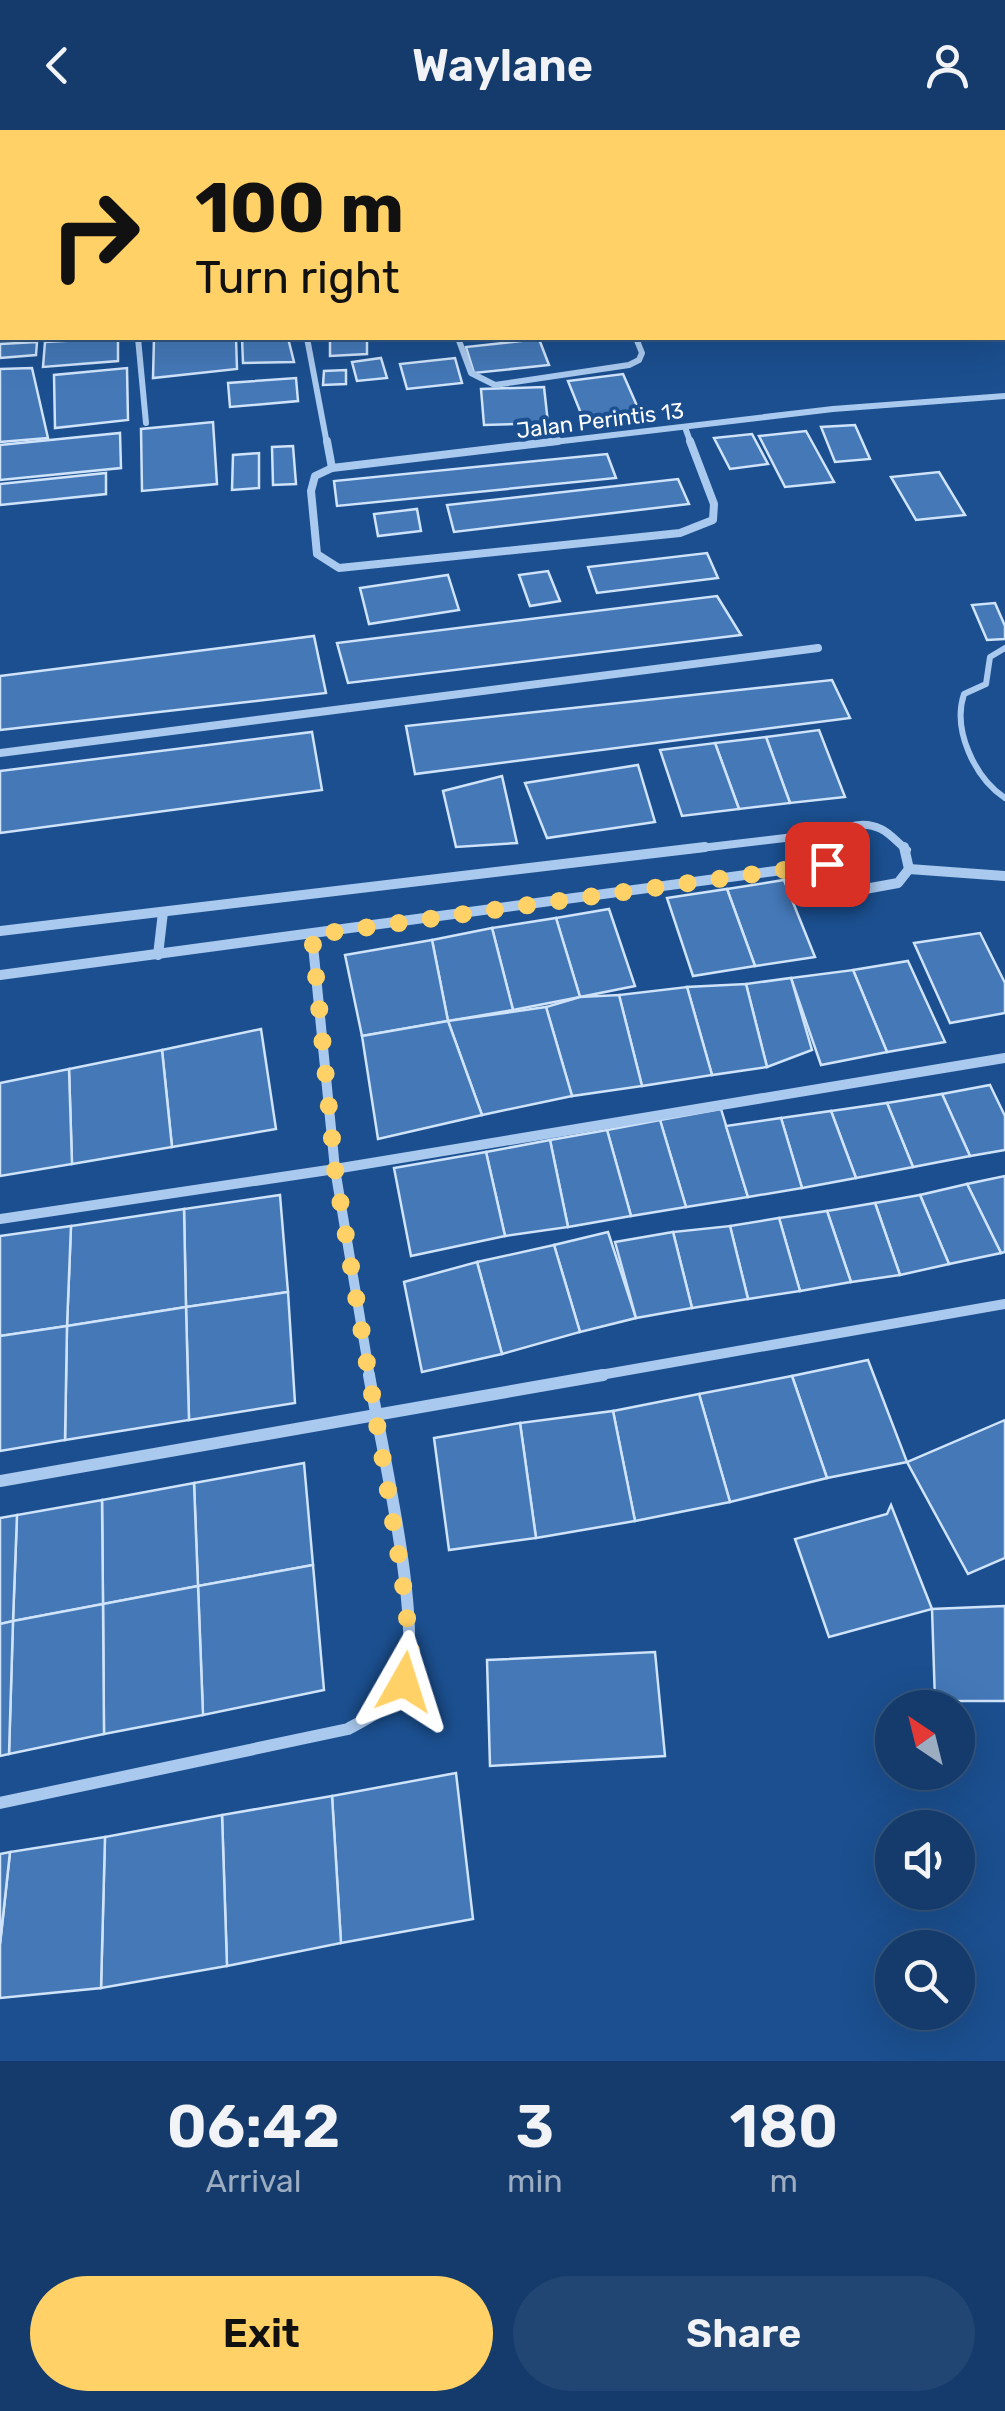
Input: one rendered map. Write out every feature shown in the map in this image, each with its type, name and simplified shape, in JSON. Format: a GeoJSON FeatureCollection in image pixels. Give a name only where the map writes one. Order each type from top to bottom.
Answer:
{"type":"FeatureCollection","features":[{"type":"Feature","properties":{"kind":"street"},"geometry":{"type":"LineString","coordinates":[[138,340],[146,422]]}},
{"type":"Feature","properties":{"kind":"street"},"geometry":{"type":"LineString","coordinates":[[306,340],[332,468],[315,476],[312,504],[318,554],[338,568],[680,533],[712,520],[714,504],[685,427]]}},
{"type":"Feature","properties":{"kind":"street"},"geometry":{"type":"LineString","coordinates":[[459,340],[471,373],[495,385],[629,366],[642,353],[637,340]]}},
{"type":"Feature","properties":{"kind":"street","name":"Jalan Perintis 13"},"geometry":{"type":"LineString","coordinates":[[332,468],[833,409],[1005,396]]}},
{"type":"Feature","properties":{"kind":"street"},"geometry":{"type":"LineString","coordinates":[[0,754],[818,648]]}},
{"type":"Feature","properties":{"kind":"street"},"geometry":{"type":"LineString","coordinates":[[0,931],[836,832],[857,825],[881,829],[907,850],[909,869],[898,883],[876,890],[852,886],[827,864],[0,975]]}},
{"type":"Feature","properties":{"kind":"street"},"geometry":{"type":"LineString","coordinates":[[827,864],[828,841],[836,832]]}},
{"type":"Feature","properties":{"kind":"street"},"geometry":{"type":"LineString","coordinates":[[909,869],[1005,876]]}},
{"type":"Feature","properties":{"kind":"street"},"geometry":{"type":"LineString","coordinates":[[158,955],[162,912]]}},
{"type":"Feature","properties":{"kind":"street"},"geometry":{"type":"LineString","coordinates":[[0,1803],[348,1730],[390,1706],[404,1682],[411,1651],[402,1576],[335,1169],[312,935]]}},
{"type":"Feature","properties":{"kind":"street"},"geometry":{"type":"LineString","coordinates":[[0,1219],[335,1169],[1005,1058]]}},
{"type":"Feature","properties":{"kind":"street"},"geometry":{"type":"LineString","coordinates":[[0,1481],[1005,1304]]}},
{"type":"Feature","properties":{"kind":"lane"},"geometry":{"type":"LineString","coordinates":[[1005,648],[985,663],[986,684],[964,694],[958,708],[979,774],[989,788],[1005,798]]}},
{"type":"Feature","properties":{"kind":"building"},"geometry":{"type":"Polygon","coordinates":[[[118,340],[118,361],[43,367],[45,342],[118,340]]]}},
{"type":"Feature","properties":{"kind":"building"},"geometry":{"type":"Polygon","coordinates":[[[154,340],[236,340],[237,369],[153,378],[154,340]]]}},
{"type":"Feature","properties":{"kind":"building"},"geometry":{"type":"Polygon","coordinates":[[[242,340],[288,340],[294,362],[243,363],[242,340]]]}},
{"type":"Feature","properties":{"kind":"building"},"geometry":{"type":"Polygon","coordinates":[[[330,340],[367,340],[367,354],[330,356],[330,340]]]}},
{"type":"Feature","properties":{"kind":"building"},"geometry":{"type":"Polygon","coordinates":[[[539,340],[549,365],[474,373],[466,347],[539,340]]]}},
{"type":"Feature","properties":{"kind":"building"},"geometry":{"type":"Polygon","coordinates":[[[37,342],[36,355],[0,358],[0,344],[37,342]]]}},
{"type":"Feature","properties":{"kind":"building"},"geometry":{"type":"Polygon","coordinates":[[[381,358],[387,378],[357,381],[352,362],[381,358]]]}},
{"type":"Feature","properties":{"kind":"building"},"geometry":{"type":"Polygon","coordinates":[[[455,358],[462,383],[407,389],[400,364],[455,358]]]}},
{"type":"Feature","properties":{"kind":"building"},"geometry":{"type":"Polygon","coordinates":[[[32,368],[48,438],[0,442],[0,369],[32,368]]]}},
{"type":"Feature","properties":{"kind":"building"},"geometry":{"type":"Polygon","coordinates":[[[127,368],[128,420],[55,428],[54,375],[127,368]]]}},
{"type":"Feature","properties":{"kind":"building"},"geometry":{"type":"Polygon","coordinates":[[[346,370],[346,384],[323,385],[324,371],[346,370]]]}},
{"type":"Feature","properties":{"kind":"building"},"geometry":{"type":"Polygon","coordinates":[[[623,374],[641,415],[584,421],[568,381],[623,374]]]}},
{"type":"Feature","properties":{"kind":"building"},"geometry":{"type":"Polygon","coordinates":[[[296,378],[298,401],[230,407],[228,383],[296,378]]]}},
{"type":"Feature","properties":{"kind":"building"},"geometry":{"type":"Polygon","coordinates":[[[544,387],[548,423],[484,425],[481,389],[544,387]]]}},
{"type":"Feature","properties":{"kind":"building"},"geometry":{"type":"Polygon","coordinates":[[[213,422],[217,484],[142,491],[141,429],[213,422]]]}},
{"type":"Feature","properties":{"kind":"building"},"geometry":{"type":"Polygon","coordinates":[[[855,425],[870,459],[835,462],[821,427],[855,425]]]}},
{"type":"Feature","properties":{"kind":"building"},"geometry":{"type":"Polygon","coordinates":[[[806,431],[834,482],[785,487],[759,436],[806,431]]]}},
{"type":"Feature","properties":{"kind":"building"},"geometry":{"type":"Polygon","coordinates":[[[120,433],[121,468],[0,480],[0,445],[120,433]]]}},
{"type":"Feature","properties":{"kind":"building"},"geometry":{"type":"Polygon","coordinates":[[[752,434],[768,464],[730,469],[714,438],[752,434]]]}},
{"type":"Feature","properties":{"kind":"building"},"geometry":{"type":"Polygon","coordinates":[[[293,446],[296,484],[273,485],[272,447],[293,446]]]}},
{"type":"Feature","properties":{"kind":"building"},"geometry":{"type":"Polygon","coordinates":[[[259,453],[259,488],[232,490],[233,455],[259,453]]]}},
{"type":"Feature","properties":{"kind":"building"},"geometry":{"type":"Polygon","coordinates":[[[607,454],[616,478],[337,506],[334,481],[607,454]]]}},
{"type":"Feature","properties":{"kind":"building"},"geometry":{"type":"Polygon","coordinates":[[[939,472],[965,515],[916,520],[891,477],[939,472]]]}},
{"type":"Feature","properties":{"kind":"building"},"geometry":{"type":"Polygon","coordinates":[[[106,473],[106,494],[0,505],[0,484],[106,473]]]}},
{"type":"Feature","properties":{"kind":"building"},"geometry":{"type":"Polygon","coordinates":[[[678,479],[689,504],[454,532],[447,505],[678,479]]]}},
{"type":"Feature","properties":{"kind":"building"},"geometry":{"type":"Polygon","coordinates":[[[417,509],[421,531],[378,536],[374,514],[417,509]]]}},
{"type":"Feature","properties":{"kind":"building"},"geometry":{"type":"Polygon","coordinates":[[[707,553],[718,578],[597,593],[588,567],[707,553]]]}},
{"type":"Feature","properties":{"kind":"building"},"geometry":{"type":"Polygon","coordinates":[[[548,571],[560,601],[530,606],[519,575],[548,571]]]}},
{"type":"Feature","properties":{"kind":"building"},"geometry":{"type":"Polygon","coordinates":[[[448,575],[459,610],[369,624],[360,588],[448,575]]]}},
{"type":"Feature","properties":{"kind":"building"},"geometry":{"type":"Polygon","coordinates":[[[717,596],[741,635],[348,683],[337,643],[717,596]]]}},
{"type":"Feature","properties":{"kind":"building"},"geometry":{"type":"Polygon","coordinates":[[[995,603],[1005,626],[1005,639],[987,640],[972,605],[995,603]]]}},
{"type":"Feature","properties":{"kind":"building"},"geometry":{"type":"Polygon","coordinates":[[[314,636],[326,693],[0,730],[0,676],[314,636]]]}},
{"type":"Feature","properties":{"kind":"building"},"geometry":{"type":"Polygon","coordinates":[[[832,680],[850,718],[415,774],[406,726],[832,680]]]}},
{"type":"Feature","properties":{"kind":"building"},"geometry":{"type":"Polygon","coordinates":[[[819,730],[845,797],[790,803],[766,737],[819,730]]]}},
{"type":"Feature","properties":{"kind":"building"},"geometry":{"type":"Polygon","coordinates":[[[312,732],[322,790],[0,833],[0,771],[312,732]]]}},
{"type":"Feature","properties":{"kind":"building"},"geometry":{"type":"Polygon","coordinates":[[[766,737],[790,803],[739,809],[715,743],[766,737]]]}},
{"type":"Feature","properties":{"kind":"building"},"geometry":{"type":"Polygon","coordinates":[[[715,743],[739,809],[682,816],[660,750],[715,743]]]}},
{"type":"Feature","properties":{"kind":"building"},"geometry":{"type":"Polygon","coordinates":[[[638,765],[655,822],[547,838],[525,783],[638,765]]]}},
{"type":"Feature","properties":{"kind":"building"},"geometry":{"type":"Polygon","coordinates":[[[502,776],[517,843],[456,847],[443,791],[502,776]]]}},
{"type":"Feature","properties":{"kind":"building"},"geometry":{"type":"Polygon","coordinates":[[[784,880],[815,957],[755,966],[727,889],[784,880]]]}},
{"type":"Feature","properties":{"kind":"building"},"geometry":{"type":"Polygon","coordinates":[[[727,889],[755,966],[693,976],[667,898],[727,889]]]}},
{"type":"Feature","properties":{"kind":"building"},"geometry":{"type":"Polygon","coordinates":[[[609,909],[635,986],[580,997],[556,918],[609,909]]]}},
{"type":"Feature","properties":{"kind":"building"},"geometry":{"type":"Polygon","coordinates":[[[556,918],[580,997],[513,1010],[492,928],[556,918]]]}},
{"type":"Feature","properties":{"kind":"building"},"geometry":{"type":"Polygon","coordinates":[[[492,928],[513,1010],[448,1021],[432,940],[492,928]]]}},
{"type":"Feature","properties":{"kind":"building"},"geometry":{"type":"Polygon","coordinates":[[[980,933],[1005,983],[1005,1013],[950,1023],[914,943],[980,933]]]}},
{"type":"Feature","properties":{"kind":"building"},"geometry":{"type":"Polygon","coordinates":[[[432,940],[448,1021],[362,1036],[345,955],[432,940]]]}},
{"type":"Feature","properties":{"kind":"building"},"geometry":{"type":"Polygon","coordinates":[[[908,961],[945,1042],[887,1052],[853,970],[908,961]]]}},
{"type":"Feature","properties":{"kind":"building"},"geometry":{"type":"Polygon","coordinates":[[[853,970],[887,1052],[821,1065],[791,978],[853,970]]]}},
{"type":"Feature","properties":{"kind":"building"},"geometry":{"type":"Polygon","coordinates":[[[791,978],[812,1050],[767,1067],[746,984],[791,978]]]}},
{"type":"Feature","properties":{"kind":"building"},"geometry":{"type":"Polygon","coordinates":[[[746,984],[767,1067],[712,1075],[687,987],[746,984]]]}},
{"type":"Feature","properties":{"kind":"building"},"geometry":{"type":"Polygon","coordinates":[[[687,987],[712,1075],[642,1086],[619,995],[687,987]]]}},
{"type":"Feature","properties":{"kind":"building"},"geometry":{"type":"Polygon","coordinates":[[[619,995],[642,1086],[572,1096],[546,1007],[580,997],[619,995]]]}},
{"type":"Feature","properties":{"kind":"building"},"geometry":{"type":"Polygon","coordinates":[[[546,1007],[572,1096],[482,1115],[448,1021],[546,1007]]]}},
{"type":"Feature","properties":{"kind":"building"},"geometry":{"type":"Polygon","coordinates":[[[448,1021],[482,1115],[378,1139],[362,1036],[448,1021]]]}},
{"type":"Feature","properties":{"kind":"building"},"geometry":{"type":"Polygon","coordinates":[[[261,1029],[276,1129],[172,1147],[162,1050],[261,1029]]]}},
{"type":"Feature","properties":{"kind":"building"},"geometry":{"type":"Polygon","coordinates":[[[162,1050],[172,1147],[72,1164],[69,1069],[162,1050]]]}},
{"type":"Feature","properties":{"kind":"building"},"geometry":{"type":"Polygon","coordinates":[[[69,1069],[72,1164],[0,1176],[0,1083],[69,1069]]]}},
{"type":"Feature","properties":{"kind":"building"},"geometry":{"type":"Polygon","coordinates":[[[990,1085],[1005,1116],[1005,1150],[970,1156],[942,1094],[990,1085]]]}},
{"type":"Feature","properties":{"kind":"building"},"geometry":{"type":"Polygon","coordinates":[[[942,1094],[970,1156],[913,1167],[887,1103],[942,1094]]]}},
{"type":"Feature","properties":{"kind":"building"},"geometry":{"type":"Polygon","coordinates":[[[887,1103],[913,1167],[856,1178],[831,1111],[887,1103]]]}},
{"type":"Feature","properties":{"kind":"building"},"geometry":{"type":"Polygon","coordinates":[[[721,1109],[748,1197],[686,1207],[660,1120],[721,1109]]]}},
{"type":"Feature","properties":{"kind":"building"},"geometry":{"type":"Polygon","coordinates":[[[831,1111],[856,1178],[802,1188],[781,1118],[831,1111]]]}},
{"type":"Feature","properties":{"kind":"building"},"geometry":{"type":"Polygon","coordinates":[[[781,1118],[802,1188],[748,1197],[726,1126],[781,1118]]]}},
{"type":"Feature","properties":{"kind":"building"},"geometry":{"type":"Polygon","coordinates":[[[660,1120],[686,1207],[631,1216],[607,1130],[660,1120]]]}},
{"type":"Feature","properties":{"kind":"building"},"geometry":{"type":"Polygon","coordinates":[[[607,1130],[631,1216],[568,1227],[550,1140],[607,1130]]]}},
{"type":"Feature","properties":{"kind":"building"},"geometry":{"type":"Polygon","coordinates":[[[550,1140],[568,1227],[505,1236],[486,1152],[550,1140]]]}},
{"type":"Feature","properties":{"kind":"building"},"geometry":{"type":"Polygon","coordinates":[[[486,1152],[505,1236],[411,1256],[394,1168],[486,1152]]]}},
{"type":"Feature","properties":{"kind":"building"},"geometry":{"type":"Polygon","coordinates":[[[1005,1176],[1005,1252],[1001,1253],[967,1184],[1005,1176]]]}},
{"type":"Feature","properties":{"kind":"building"},"geometry":{"type":"Polygon","coordinates":[[[967,1184],[1001,1253],[949,1264],[920,1195],[967,1184]]]}},
{"type":"Feature","properties":{"kind":"building"},"geometry":{"type":"Polygon","coordinates":[[[280,1195],[288,1292],[186,1307],[184,1209],[280,1195]]]}},
{"type":"Feature","properties":{"kind":"building"},"geometry":{"type":"Polygon","coordinates":[[[920,1195],[949,1264],[900,1275],[875,1203],[920,1195]]]}},
{"type":"Feature","properties":{"kind":"building"},"geometry":{"type":"Polygon","coordinates":[[[875,1203],[900,1275],[851,1282],[827,1211],[875,1203]]]}},
{"type":"Feature","properties":{"kind":"building"},"geometry":{"type":"Polygon","coordinates":[[[184,1209],[186,1307],[67,1326],[71,1226],[184,1209]]]}},
{"type":"Feature","properties":{"kind":"building"},"geometry":{"type":"Polygon","coordinates":[[[827,1211],[851,1282],[800,1291],[779,1218],[827,1211]]]}},
{"type":"Feature","properties":{"kind":"building"},"geometry":{"type":"Polygon","coordinates":[[[779,1218],[800,1291],[748,1299],[730,1226],[779,1218]]]}},
{"type":"Feature","properties":{"kind":"building"},"geometry":{"type":"Polygon","coordinates":[[[71,1226],[67,1326],[0,1336],[0,1236],[71,1226]]]}},
{"type":"Feature","properties":{"kind":"building"},"geometry":{"type":"Polygon","coordinates":[[[730,1226],[748,1299],[692,1308],[673,1232],[730,1226]]]}},
{"type":"Feature","properties":{"kind":"building"},"geometry":{"type":"Polygon","coordinates":[[[608,1232],[636,1318],[580,1332],[554,1245],[608,1232]]]}},
{"type":"Feature","properties":{"kind":"building"},"geometry":{"type":"Polygon","coordinates":[[[673,1232],[692,1308],[636,1318],[615,1242],[673,1232]]]}},
{"type":"Feature","properties":{"kind":"building"},"geometry":{"type":"Polygon","coordinates":[[[554,1245],[580,1332],[502,1354],[477,1262],[554,1245]]]}},
{"type":"Feature","properties":{"kind":"building"},"geometry":{"type":"Polygon","coordinates":[[[477,1262],[502,1354],[422,1372],[404,1282],[477,1262]]]}},
{"type":"Feature","properties":{"kind":"building"},"geometry":{"type":"Polygon","coordinates":[[[288,1292],[295,1403],[189,1420],[186,1307],[288,1292]]]}},
{"type":"Feature","properties":{"kind":"building"},"geometry":{"type":"Polygon","coordinates":[[[186,1307],[189,1420],[65,1440],[67,1326],[186,1307]]]}},
{"type":"Feature","properties":{"kind":"building"},"geometry":{"type":"Polygon","coordinates":[[[67,1326],[65,1440],[0,1451],[0,1336],[67,1326]]]}},
{"type":"Feature","properties":{"kind":"building"},"geometry":{"type":"Polygon","coordinates":[[[868,1360],[907,1462],[827,1478],[792,1376],[868,1360]]]}},
{"type":"Feature","properties":{"kind":"building"},"geometry":{"type":"Polygon","coordinates":[[[792,1376],[827,1478],[730,1502],[699,1394],[792,1376]]]}},
{"type":"Feature","properties":{"kind":"building"},"geometry":{"type":"Polygon","coordinates":[[[699,1394],[730,1502],[635,1521],[613,1411],[699,1394]]]}},
{"type":"Feature","properties":{"kind":"building"},"geometry":{"type":"Polygon","coordinates":[[[613,1411],[635,1521],[536,1538],[520,1423],[613,1411]]]}},
{"type":"Feature","properties":{"kind":"building"},"geometry":{"type":"Polygon","coordinates":[[[1005,1420],[1005,1558],[968,1574],[907,1462],[1005,1420]]]}},
{"type":"Feature","properties":{"kind":"building"},"geometry":{"type":"Polygon","coordinates":[[[520,1423],[536,1538],[449,1550],[434,1438],[520,1423]]]}},
{"type":"Feature","properties":{"kind":"building"},"geometry":{"type":"Polygon","coordinates":[[[304,1463],[313,1565],[198,1586],[194,1483],[304,1463]]]}},
{"type":"Feature","properties":{"kind":"building"},"geometry":{"type":"Polygon","coordinates":[[[194,1483],[198,1586],[103,1604],[102,1500],[194,1483]]]}},
{"type":"Feature","properties":{"kind":"building"},"geometry":{"type":"Polygon","coordinates":[[[102,1500],[103,1604],[13,1621],[17,1515],[102,1500]]]}},
{"type":"Feature","properties":{"kind":"building"},"geometry":{"type":"Polygon","coordinates":[[[891,1505],[932,1609],[829,1637],[795,1539],[887,1514],[891,1505]]]}},
{"type":"Feature","properties":{"kind":"building"},"geometry":{"type":"Polygon","coordinates":[[[17,1515],[13,1621],[0,1624],[0,1518],[17,1515]]]}},
{"type":"Feature","properties":{"kind":"building"},"geometry":{"type":"Polygon","coordinates":[[[313,1565],[324,1690],[203,1715],[198,1586],[313,1565]]]}},
{"type":"Feature","properties":{"kind":"building"},"geometry":{"type":"Polygon","coordinates":[[[198,1586],[203,1715],[104,1734],[103,1604],[198,1586]]]}},
{"type":"Feature","properties":{"kind":"building"},"geometry":{"type":"Polygon","coordinates":[[[103,1604],[104,1734],[9,1754],[13,1621],[103,1604]]]}},
{"type":"Feature","properties":{"kind":"building"},"geometry":{"type":"Polygon","coordinates":[[[1005,1606],[1005,1701],[975,1701],[975,1690],[935,1690],[932,1609],[1005,1606]]]}},
{"type":"Feature","properties":{"kind":"building"},"geometry":{"type":"Polygon","coordinates":[[[13,1621],[9,1754],[0,1756],[0,1624],[13,1621]]]}},
{"type":"Feature","properties":{"kind":"building"},"geometry":{"type":"Polygon","coordinates":[[[655,1652],[665,1756],[490,1766],[487,1660],[655,1652]]]}},
{"type":"Feature","properties":{"kind":"building"},"geometry":{"type":"Polygon","coordinates":[[[456,1773],[473,1919],[341,1943],[332,1796],[456,1773]]]}},
{"type":"Feature","properties":{"kind":"building"},"geometry":{"type":"Polygon","coordinates":[[[332,1796],[341,1943],[227,1966],[222,1815],[332,1796]]]}},
{"type":"Feature","properties":{"kind":"building"},"geometry":{"type":"Polygon","coordinates":[[[222,1815],[227,1966],[101,1988],[105,1837],[222,1815]]]}},
{"type":"Feature","properties":{"kind":"building"},"geometry":{"type":"Polygon","coordinates":[[[105,1837],[101,1988],[0,1998],[0,1944],[10,1852],[105,1837]]]}},
{"type":"Feature","properties":{"kind":"building"},"geometry":{"type":"Polygon","coordinates":[[[10,1852],[0,1944],[0,1854],[10,1852]]]}},
{"type":"Feature","properties":{"kind":"route"},"geometry":{"type":"LineString","coordinates":[[404,1682],[411,1651],[402,1576],[335,1169],[312,935],[827,864]]}}]}
